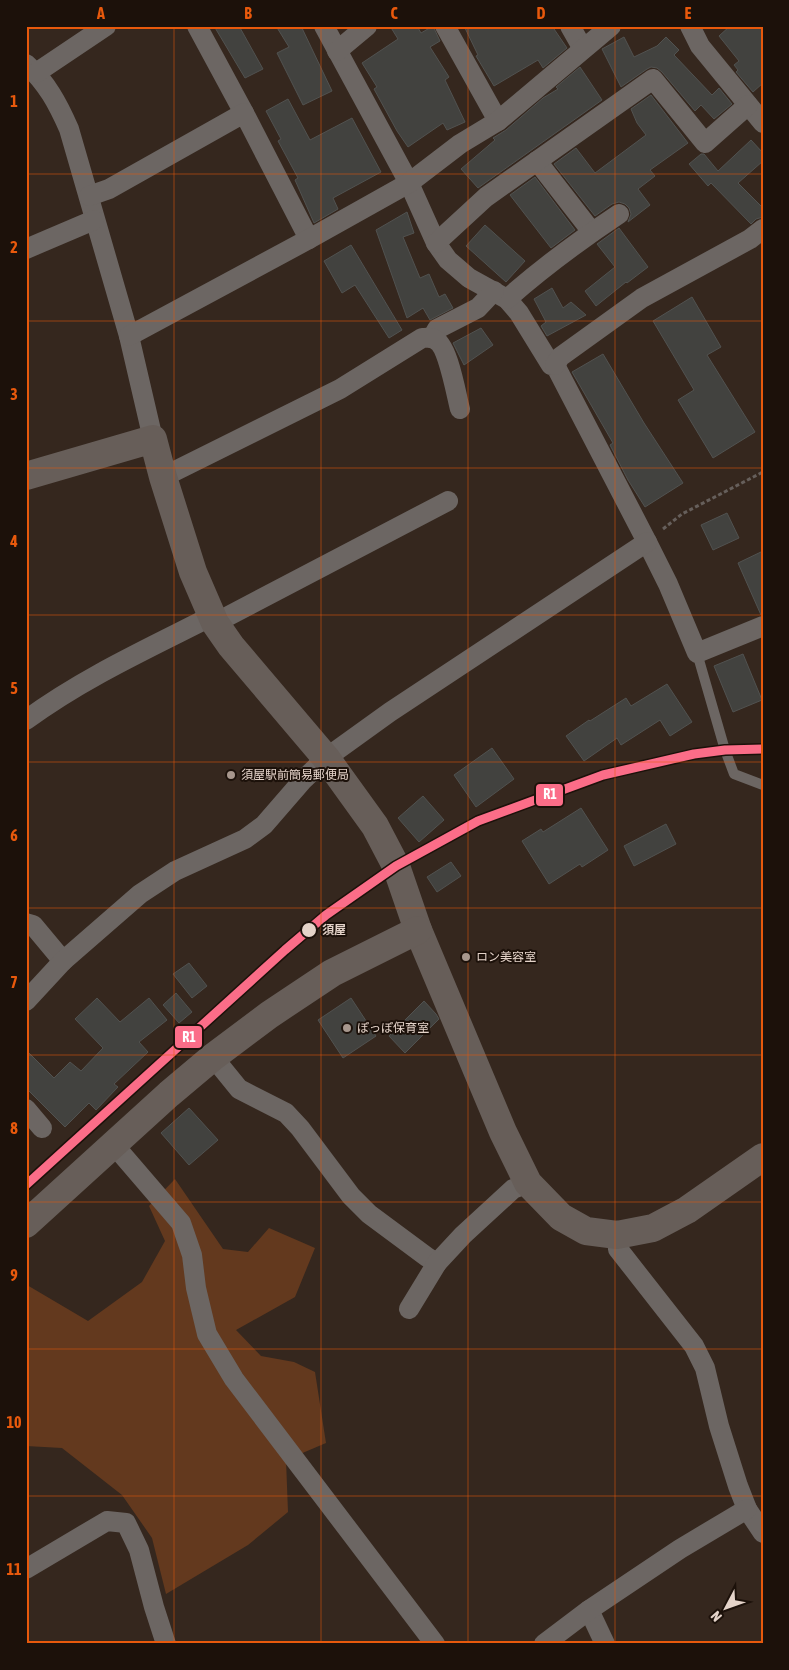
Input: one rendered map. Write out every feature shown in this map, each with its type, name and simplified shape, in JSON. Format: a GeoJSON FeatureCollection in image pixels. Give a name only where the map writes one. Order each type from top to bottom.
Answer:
{"type":"FeatureCollection","features":[{"type":"Feature","properties":{"kind":"street"},"geometry":{"type":"LineString","coordinates":[[106,26],[31,69],[57,102],[69,129],[129,336],[162,476],[193,572],[213,620],[230,646],[326,758],[375,826],[396,866],[418,930],[503,1132],[528,1183],[562,1218],[586,1232],[617,1235],[653,1228],[688,1210],[763,1157]]}},
{"type":"Feature","properties":{"kind":"street"},"geometry":{"type":"LineString","coordinates":[[198,26],[309,239]]}},
{"type":"Feature","properties":{"kind":"street"},"geometry":{"type":"LineString","coordinates":[[324,26],[409,183],[436,243],[448,260],[468,278],[501,295],[519,313],[551,366],[555,365]]}},
{"type":"Feature","properties":{"kind":"street"},"geometry":{"type":"LineString","coordinates":[[337,51],[367,26]]}},
{"type":"Feature","properties":{"kind":"street"},"geometry":{"type":"LineString","coordinates":[[445,26],[498,121]]}},
{"type":"Feature","properties":{"kind":"street"},"geometry":{"type":"LineString","coordinates":[[570,26],[583,49]]}},
{"type":"Feature","properties":{"kind":"street"},"geometry":{"type":"LineString","coordinates":[[129,336],[409,183],[460,144],[498,121],[611,26]]}},
{"type":"Feature","properties":{"kind":"street"},"geometry":{"type":"LineString","coordinates":[[690,26],[700,46],[763,123]]}},
{"type":"Feature","properties":{"kind":"street"},"geometry":{"type":"LineString","coordinates":[[436,243],[486,196],[652,79],[704,143],[748,105]]}},
{"type":"Feature","properties":{"kind":"street"},"geometry":{"type":"LineString","coordinates":[[89,196],[109,189],[244,113]]}},
{"type":"Feature","properties":{"kind":"street"},"geometry":{"type":"LineString","coordinates":[[537,161],[592,232]]}},
{"type":"Feature","properties":{"kind":"street"},"geometry":{"type":"LineString","coordinates":[[432,338],[437,329],[527,282],[592,232],[619,214]]}},
{"type":"Feature","properties":{"kind":"street"},"geometry":{"type":"LineString","coordinates":[[26,249],[94,220]]}},
{"type":"Feature","properties":{"kind":"street"},"geometry":{"type":"LineString","coordinates":[[555,365],[560,358],[642,298],[763,229]]}},
{"type":"Feature","properties":{"kind":"street"},"geometry":{"type":"LineString","coordinates":[[162,476],[340,388],[422,338],[432,338],[439,342],[446,354],[460,409]]}},
{"type":"Feature","properties":{"kind":"street"},"geometry":{"type":"LineString","coordinates":[[555,365],[668,584],[697,654],[763,626]]}},
{"type":"Feature","properties":{"kind":"street"},"geometry":{"type":"LineString","coordinates":[[26,476],[153,439]]}},
{"type":"Feature","properties":{"kind":"street"},"geometry":{"type":"LineString","coordinates":[[26,720],[47,705],[114,666],[213,620],[448,501]]}},
{"type":"Feature","properties":{"kind":"street"},"geometry":{"type":"LineString","coordinates":[[26,1001],[63,961],[140,894],[175,871],[245,839],[264,825],[303,780],[326,758],[390,712],[647,542]]}},
{"type":"Feature","properties":{"kind":"street"},"geometry":{"type":"LineString","coordinates":[[26,923],[32,925],[63,961]]}},
{"type":"Feature","properties":{"kind":"street"},"geometry":{"type":"LineString","coordinates":[[26,1224],[169,1094],[213,1057],[269,1015],[332,973],[418,930]]}},
{"type":"Feature","properties":{"kind":"street"},"geometry":{"type":"LineString","coordinates":[[213,1057],[239,1089],[286,1113],[300,1128],[351,1196],[369,1214],[437,1263]]}},
{"type":"Feature","properties":{"kind":"street"},"geometry":{"type":"LineString","coordinates":[[26,1109],[42,1128]]}},
{"type":"Feature","properties":{"kind":"street"},"geometry":{"type":"LineString","coordinates":[[114,1145],[181,1223],[192,1255],[196,1288],[207,1334],[234,1379],[435,1644]]}},
{"type":"Feature","properties":{"kind":"street"},"geometry":{"type":"LineString","coordinates":[[409,1309],[437,1263],[463,1235],[513,1189],[528,1183]]}},
{"type":"Feature","properties":{"kind":"street"},"geometry":{"type":"LineString","coordinates":[[617,1235],[618,1249],[694,1346],[705,1368],[719,1426],[738,1486],[747,1509],[763,1533]]}},
{"type":"Feature","properties":{"kind":"street"},"geometry":{"type":"LineString","coordinates":[[544,1644],[589,1610],[680,1548],[747,1509]]}},
{"type":"Feature","properties":{"kind":"street"},"geometry":{"type":"LineString","coordinates":[[26,1569],[107,1521],[126,1523],[139,1550],[166,1644]]}},
{"type":"Feature","properties":{"kind":"street"},"geometry":{"type":"LineString","coordinates":[[589,1610],[606,1644]]}},
{"type":"Feature","properties":{"kind":"lane"},"geometry":{"type":"LineString","coordinates":[[697,654],[725,750],[734,774],[763,785]]}},
{"type":"Feature","properties":{"kind":"path"},"geometry":{"type":"LineString","coordinates":[[647,542],[682,514],[763,472]]}},
{"type":"Feature","properties":{"kind":"shaded area"},"geometry":{"type":"Polygon","coordinates":[[[175,1179],[223,1249],[248,1252],[269,1228],[315,1248],[295,1297],[236,1330],[261,1356],[294,1362],[315,1372],[326,1443],[286,1460],[288,1512],[248,1545],[166,1594],[152,1538],[122,1495],[62,1448],[26,1446],[26,1286],[88,1321],[142,1282],[165,1241],[149,1206],[175,1179]]]}},
{"type":"Feature","properties":{"kind":"building"},"geometry":{"type":"Polygon","coordinates":[[[214,26],[239,26],[263,69],[245,78],[214,26]]]}},
{"type":"Feature","properties":{"kind":"building"},"geometry":{"type":"Polygon","coordinates":[[[276,26],[301,26],[332,91],[303,105],[277,53],[289,47],[276,26]]]}},
{"type":"Feature","properties":{"kind":"building"},"geometry":{"type":"Polygon","coordinates":[[[390,26],[417,26],[421,33],[433,26],[440,41],[430,47],[449,77],[445,80],[465,122],[447,130],[443,123],[408,147],[374,89],[377,87],[362,63],[398,39],[390,26]]]}},
{"type":"Feature","properties":{"kind":"building"},"geometry":{"type":"Polygon","coordinates":[[[464,26],[552,26],[567,48],[543,68],[538,60],[494,86],[476,56],[478,55],[464,26]]]}},
{"type":"Feature","properties":{"kind":"building"},"geometry":{"type":"Polygon","coordinates":[[[730,26],[763,26],[763,83],[753,92],[736,72],[738,70],[734,65],[739,61],[719,36],[730,26]]]}},
{"type":"Feature","properties":{"kind":"building"},"geometry":{"type":"Polygon","coordinates":[[[624,37],[634,57],[657,46],[666,37],[679,50],[674,55],[712,95],[719,88],[732,104],[714,119],[701,105],[695,111],[662,72],[657,68],[651,67],[621,87],[602,49],[624,37]]]}},
{"type":"Feature","properties":{"kind":"building"},"geometry":{"type":"Polygon","coordinates":[[[580,67],[602,100],[478,188],[461,169],[495,140],[493,138],[506,130],[543,98],[558,89],[556,87],[580,67]]]}},
{"type":"Feature","properties":{"kind":"building"},"geometry":{"type":"Polygon","coordinates":[[[651,95],[688,143],[650,170],[655,176],[638,189],[650,205],[628,222],[631,214],[629,208],[619,202],[612,204],[595,216],[554,164],[576,148],[595,173],[646,135],[637,123],[631,109],[651,95]]]}},
{"type":"Feature","properties":{"kind":"building"},"geometry":{"type":"Polygon","coordinates":[[[288,99],[310,140],[352,118],[381,172],[333,198],[338,209],[314,223],[295,180],[298,178],[278,141],[281,139],[266,111],[288,99]]]}},
{"type":"Feature","properties":{"kind":"building"},"geometry":{"type":"Polygon","coordinates":[[[751,140],[763,153],[763,161],[738,183],[763,208],[763,217],[756,219],[751,224],[711,183],[708,186],[689,164],[701,154],[704,154],[718,171],[751,140]]]}},
{"type":"Feature","properties":{"kind":"building"},"geometry":{"type":"Polygon","coordinates":[[[535,177],[575,230],[551,248],[510,195],[535,177]]]}},
{"type":"Feature","properties":{"kind":"building"},"geometry":{"type":"Polygon","coordinates":[[[407,212],[414,233],[403,237],[420,278],[429,274],[439,297],[445,294],[453,308],[430,320],[423,308],[407,318],[376,230],[407,212]]]}},
{"type":"Feature","properties":{"kind":"building"},"geometry":{"type":"Polygon","coordinates":[[[485,225],[525,261],[506,282],[466,246],[485,225]]]}},
{"type":"Feature","properties":{"kind":"building"},"geometry":{"type":"Polygon","coordinates":[[[619,228],[648,267],[596,306],[585,291],[615,267],[597,244],[619,228]]]}},
{"type":"Feature","properties":{"kind":"building"},"geometry":{"type":"Polygon","coordinates":[[[351,245],[402,330],[389,338],[355,285],[342,293],[324,261],[351,245]]]}},
{"type":"Feature","properties":{"kind":"building"},"geometry":{"type":"Polygon","coordinates":[[[552,288],[563,308],[571,302],[586,315],[547,336],[541,326],[546,322],[534,299],[552,288]]]}},
{"type":"Feature","properties":{"kind":"building"},"geometry":{"type":"Polygon","coordinates":[[[692,297],[721,347],[707,355],[755,432],[713,458],[678,400],[694,390],[653,321],[692,297]]]}},
{"type":"Feature","properties":{"kind":"building"},"geometry":{"type":"Polygon","coordinates":[[[481,328],[493,345],[464,365],[453,343],[481,328]]]}},
{"type":"Feature","properties":{"kind":"building"},"geometry":{"type":"Polygon","coordinates":[[[603,354],[644,423],[683,483],[645,507],[628,480],[610,445],[613,443],[572,372],[603,354]]]}},
{"type":"Feature","properties":{"kind":"building"},"geometry":{"type":"Polygon","coordinates":[[[727,513],[739,538],[713,550],[701,525],[727,513]]]}},
{"type":"Feature","properties":{"kind":"building"},"geometry":{"type":"Polygon","coordinates":[[[763,551],[763,614],[761,615],[738,563],[763,551]]]}},
{"type":"Feature","properties":{"kind":"building"},"geometry":{"type":"Polygon","coordinates":[[[743,654],[762,700],[733,712],[714,666],[743,654]]]}},
{"type":"Feature","properties":{"kind":"building"},"geometry":{"type":"Polygon","coordinates":[[[667,684],[692,722],[670,736],[660,720],[621,745],[617,738],[584,761],[566,736],[626,698],[631,706],[667,684]]]}},
{"type":"Feature","properties":{"kind":"building"},"geometry":{"type":"Polygon","coordinates":[[[492,748],[514,779],[476,807],[454,775],[492,748]]]}},
{"type":"Feature","properties":{"kind":"building"},"geometry":{"type":"Polygon","coordinates":[[[423,796],[444,820],[419,842],[398,818],[423,796]]]}},
{"type":"Feature","properties":{"kind":"building"},"geometry":{"type":"Polygon","coordinates":[[[581,808],[608,850],[582,867],[580,864],[549,884],[522,841],[541,829],[543,832],[581,808]]]}},
{"type":"Feature","properties":{"kind":"building"},"geometry":{"type":"Polygon","coordinates":[[[666,824],[676,844],[634,866],[624,846],[666,824]]]}},
{"type":"Feature","properties":{"kind":"building"},"geometry":{"type":"Polygon","coordinates":[[[451,862],[461,876],[437,892],[427,877],[451,862]]]}},
{"type":"Feature","properties":{"kind":"building"},"geometry":{"type":"Polygon","coordinates":[[[189,963],[207,986],[192,998],[173,974],[189,963]]]}},
{"type":"Feature","properties":{"kind":"building"},"geometry":{"type":"Polygon","coordinates":[[[176,993],[192,1012],[179,1023],[163,1005],[176,993]]]}},
{"type":"Feature","properties":{"kind":"building"},"geometry":{"type":"Polygon","coordinates":[[[97,998],[120,1022],[149,998],[167,1020],[139,1042],[148,1052],[114,1084],[118,1087],[96,1110],[89,1103],[65,1127],[26,1088],[26,1050],[54,1078],[70,1062],[81,1071],[103,1048],[75,1019],[97,998]]]}},
{"type":"Feature","properties":{"kind":"building","name":"ぽっぽ保育室"},"geometry":{"type":"Polygon","coordinates":[[[351,998],[376,1036],[343,1058],[318,1020],[351,998]]]}},
{"type":"Feature","properties":{"kind":"building"},"geometry":{"type":"Polygon","coordinates":[[[424,1001],[439,1019],[405,1053],[389,1036],[424,1001]]]}},
{"type":"Feature","properties":{"kind":"building"},"geometry":{"type":"Polygon","coordinates":[[[189,1108],[218,1140],[189,1165],[161,1133],[189,1108]]]}},
{"type":"Feature","properties":{"kind":"transit line","name":"R1"},"geometry":{"type":"LineString","coordinates":[[26,1185],[285,950],[326,915],[396,866],[478,821],[603,775],[694,754],[725,750],[763,749]]}},
{"type":"Feature","properties":{"kind":"place","name":"須屋駅前簡易郵便局"},"geometry":{"type":"Point","coordinates":[231,775]}},
{"type":"Feature","properties":{"kind":"place","name":"須屋"},"geometry":{"type":"Point","coordinates":[309,930]}},
{"type":"Feature","properties":{"kind":"place","name":"ロン美容室"},"geometry":{"type":"Point","coordinates":[466,957]}},
{"type":"Feature","properties":{"kind":"place","name":"ぽっぽ保育室"},"geometry":{"type":"Point","coordinates":[347,1028]}}]}
